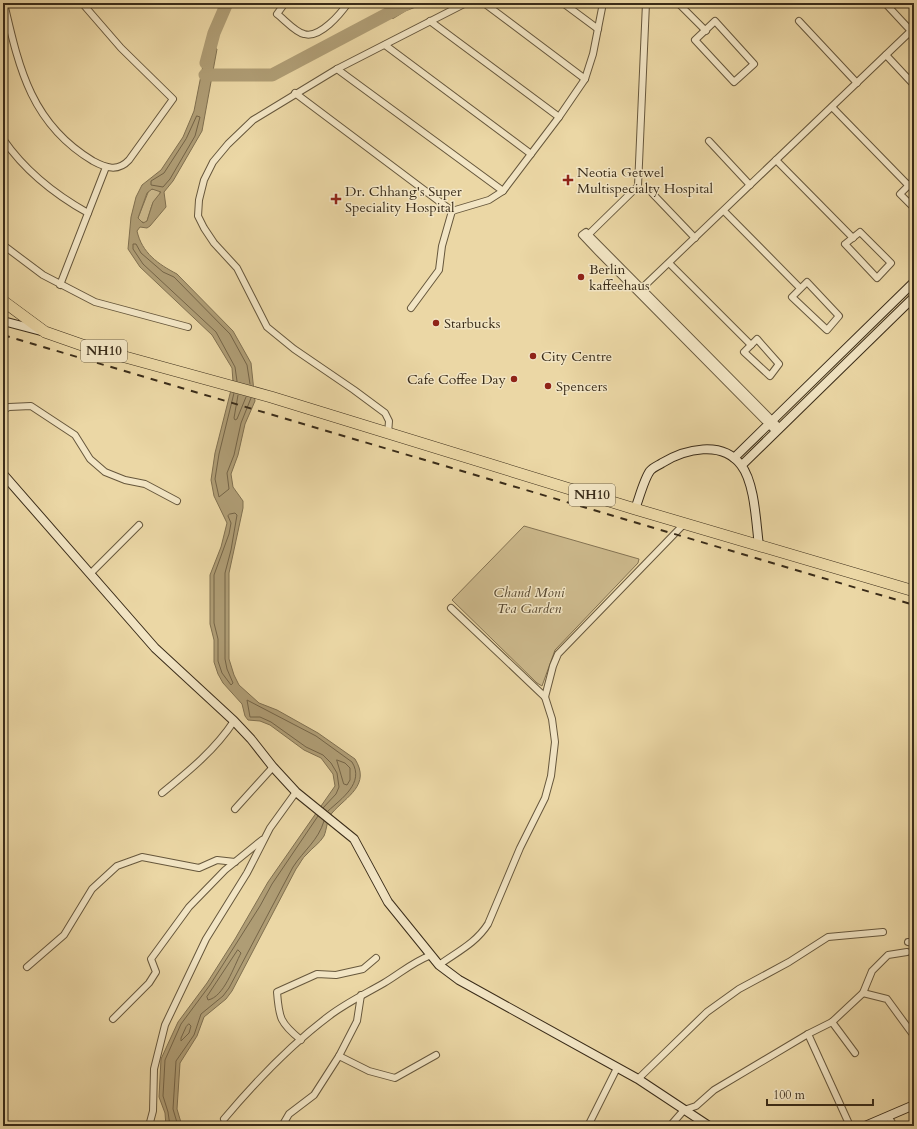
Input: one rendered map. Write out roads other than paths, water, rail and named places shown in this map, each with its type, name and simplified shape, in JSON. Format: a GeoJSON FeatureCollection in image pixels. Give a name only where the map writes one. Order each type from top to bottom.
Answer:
{"type":"FeatureCollection","features":[{"type":"Feature","properties":{"kind":"highway","name":"NH10"},"geometry":{"type":"LineString","coordinates":[[3,301],[45,332],[214,382],[271,397],[635,509],[914,591]]}},
{"type":"Feature","properties":{"kind":"street"},"geometry":{"type":"LineString","coordinates":[[4,3],[18,61],[26,84],[37,105],[52,125],[70,144],[92,160],[106,167],[116,168],[126,163],[173,98],[121,48],[82,3]]}},
{"type":"Feature","properties":{"kind":"street"},"geometry":{"type":"LineString","coordinates":[[285,3],[277,14],[300,32],[307,35],[326,27],[338,16],[348,3]]}},
{"type":"Feature","properties":{"kind":"street"},"geometry":{"type":"LineString","coordinates":[[388,434],[389,421],[385,413],[294,349],[267,327],[237,268],[214,243],[204,228],[198,216],[199,200],[204,180],[213,162],[228,144],[252,120],[337,69],[466,3]]}},
{"type":"Feature","properties":{"kind":"street"},"geometry":{"type":"LineString","coordinates":[[484,3],[586,79]]}},
{"type":"Feature","properties":{"kind":"street"},"geometry":{"type":"LineString","coordinates":[[563,3],[598,29]]}},
{"type":"Feature","properties":{"kind":"street"},"geometry":{"type":"LineString","coordinates":[[452,211],[489,200],[503,191],[559,117],[586,79],[593,54],[603,3]]}},
{"type":"Feature","properties":{"kind":"street"},"geometry":{"type":"LineString","coordinates":[[646,3],[638,186],[589,234],[586,232],[582,235],[640,290],[778,430]]}},
{"type":"Feature","properties":{"kind":"street"},"geometry":{"type":"LineString","coordinates":[[678,3],[706,31]]}},
{"type":"Feature","properties":{"kind":"street"},"geometry":{"type":"LineString","coordinates":[[640,290],[913,30],[885,3]]}},
{"type":"Feature","properties":{"kind":"street"},"geometry":{"type":"LineString","coordinates":[[430,21],[559,117]]}},
{"type":"Feature","properties":{"kind":"street"},"geometry":{"type":"LineString","coordinates":[[715,21],[754,64],[734,82],[695,40],[706,31],[715,21]]}},
{"type":"Feature","properties":{"kind":"street"},"geometry":{"type":"LineString","coordinates":[[799,21],[857,83]]}},
{"type":"Feature","properties":{"kind":"street"},"geometry":{"type":"LineString","coordinates":[[385,45],[531,154]]}},
{"type":"Feature","properties":{"kind":"street"},"geometry":{"type":"LineString","coordinates":[[886,55],[914,85]]}},
{"type":"Feature","properties":{"kind":"street"},"geometry":{"type":"LineString","coordinates":[[337,69],[503,191]]}},
{"type":"Feature","properties":{"kind":"street"},"geometry":{"type":"LineString","coordinates":[[295,93],[452,211]]}},
{"type":"Feature","properties":{"kind":"street"},"geometry":{"type":"LineString","coordinates":[[832,107],[909,186]]}},
{"type":"Feature","properties":{"kind":"street"},"geometry":{"type":"LineString","coordinates":[[3,139],[16,156],[37,178],[60,196],[88,213]]}},
{"type":"Feature","properties":{"kind":"street"},"geometry":{"type":"LineString","coordinates":[[709,140],[750,185]]}},
{"type":"Feature","properties":{"kind":"street"},"geometry":{"type":"LineString","coordinates":[[776,160],[853,238]]}},
{"type":"Feature","properties":{"kind":"street"},"geometry":{"type":"LineString","coordinates":[[60,284],[106,167]]}},
{"type":"Feature","properties":{"kind":"street"},"geometry":{"type":"LineString","coordinates":[[914,180],[900,194],[914,208]]}},
{"type":"Feature","properties":{"kind":"street"},"geometry":{"type":"LineString","coordinates":[[652,193],[695,238]]}},
{"type":"Feature","properties":{"kind":"street"},"geometry":{"type":"LineString","coordinates":[[411,308],[439,270],[442,246],[452,211]]}},
{"type":"Feature","properties":{"kind":"street"},"geometry":{"type":"LineString","coordinates":[[724,211],[800,288]]}},
{"type":"Feature","properties":{"kind":"street"},"geometry":{"type":"LineString","coordinates":[[860,232],[891,263],[877,278],[845,244],[853,238],[860,232]]}},
{"type":"Feature","properties":{"kind":"street"},"geometry":{"type":"LineString","coordinates":[[3,245],[26,264],[95,302],[188,327]]}},
{"type":"Feature","properties":{"kind":"street"},"geometry":{"type":"LineString","coordinates":[[669,263],[751,345]]}},
{"type":"Feature","properties":{"kind":"street"},"geometry":{"type":"LineString","coordinates":[[807,282],[839,316],[826,330],[792,297],[800,288],[807,282]]}},
{"type":"Feature","properties":{"kind":"street"},"geometry":{"type":"LineString","coordinates":[[734,458],[914,282]]}},
{"type":"Feature","properties":{"kind":"street"},"geometry":{"type":"LineString","coordinates":[[742,466],[914,297]]}},
{"type":"Feature","properties":{"kind":"street"},"geometry":{"type":"LineString","coordinates":[[3,321],[45,332]]}},
{"type":"Feature","properties":{"kind":"street"},"geometry":{"type":"LineString","coordinates":[[757,339],[779,364],[770,376],[744,352],[751,345],[757,339]]}},
{"type":"Feature","properties":{"kind":"street"},"geometry":{"type":"LineString","coordinates":[[3,410],[9,406],[31,406],[75,435],[90,459],[105,472],[125,480],[145,484],[177,501]]}},
{"type":"Feature","properties":{"kind":"street"},"geometry":{"type":"LineString","coordinates":[[635,509],[650,471],[678,454],[688,451],[710,450],[734,458],[742,466],[747,476],[750,490],[759,546]]}},
{"type":"Feature","properties":{"kind":"street"},"geometry":{"type":"LineString","coordinates":[[3,474],[154,648],[234,721],[296,792],[354,839],[388,902],[439,965],[459,980],[638,1079],[709,1126]]}},
{"type":"Feature","properties":{"kind":"street"},"geometry":{"type":"LineString","coordinates":[[545,697],[552,666],[562,648],[686,523]]}},
{"type":"Feature","properties":{"kind":"street"},"geometry":{"type":"LineString","coordinates":[[90,574],[139,526]]}},
{"type":"Feature","properties":{"kind":"street"},"geometry":{"type":"LineString","coordinates":[[439,965],[481,935],[488,924],[520,848],[545,798],[551,776],[554,748],[552,719],[545,697],[451,608]]}},
{"type":"Feature","properties":{"kind":"street"},"geometry":{"type":"LineString","coordinates":[[162,793],[198,763],[222,738],[234,721]]}},
{"type":"Feature","properties":{"kind":"street"},"geometry":{"type":"LineString","coordinates":[[235,809],[273,767]]}},
{"type":"Feature","properties":{"kind":"street"},"geometry":{"type":"LineString","coordinates":[[148,1126],[153,1111],[154,1069],[165,1025],[206,939],[247,873],[270,828],[296,792]]}},
{"type":"Feature","properties":{"kind":"street"},"geometry":{"type":"LineString","coordinates":[[113,1019],[149,983],[156,972],[151,959],[189,907],[235,862],[265,838]]}},
{"type":"Feature","properties":{"kind":"street"},"geometry":{"type":"LineString","coordinates":[[26,967],[64,935],[92,889],[117,866],[142,857],[199,868],[217,860],[235,862]]}},
{"type":"Feature","properties":{"kind":"street"},"geometry":{"type":"LineString","coordinates":[[638,1079],[707,1012],[739,989],[789,962],[828,937],[883,932]]}},
{"type":"Feature","properties":{"kind":"street"},"geometry":{"type":"LineString","coordinates":[[670,1126],[684,1110],[696,1106],[714,1090],[808,1034],[832,1022],[863,993],[872,971],[888,955],[907,952]]}},
{"type":"Feature","properties":{"kind":"street"},"geometry":{"type":"LineString","coordinates":[[224,1119],[257,1080],[281,1056],[329,1016],[361,995],[384,983],[413,962],[430,955]]}},
{"type":"Feature","properties":{"kind":"street"},"geometry":{"type":"LineString","coordinates":[[301,1040],[285,1027],[278,1010],[276,992],[317,974],[336,975],[363,970],[376,958]]}},
{"type":"Feature","properties":{"kind":"street"},"geometry":{"type":"LineString","coordinates":[[863,993],[887,999],[914,1036]]}},
{"type":"Feature","properties":{"kind":"street"},"geometry":{"type":"LineString","coordinates":[[282,1126],[289,1114],[314,1095],[339,1056],[357,1021],[361,995]]}},
{"type":"Feature","properties":{"kind":"street"},"geometry":{"type":"LineString","coordinates":[[832,1022],[855,1054]]}},
{"type":"Feature","properties":{"kind":"street"},"geometry":{"type":"LineString","coordinates":[[808,1034],[850,1126]]}},
{"type":"Feature","properties":{"kind":"street"},"geometry":{"type":"LineString","coordinates":[[339,1056],[369,1070],[395,1078],[436,1055]]}},
{"type":"Feature","properties":{"kind":"street"},"geometry":{"type":"LineString","coordinates":[[588,1126],[617,1068]]}},
{"type":"Feature","properties":{"kind":"street"},"geometry":{"type":"LineString","coordinates":[[865,1126],[914,1105]]}},
{"type":"Feature","properties":{"kind":"street"},"geometry":{"type":"LineString","coordinates":[[888,1116],[894,1126]]}},
{"type":"Feature","properties":{"kind":"water"},"geometry":{"type":"Polygon","coordinates":[[[207,45],[217,49],[202,131],[173,181],[164,192],[166,207],[150,226],[147,228],[140,227],[137,231],[139,239],[147,252],[157,262],[177,274],[233,331],[251,363],[255,401],[245,424],[238,455],[231,474],[233,487],[243,501],[243,508],[229,573],[229,659],[239,685],[259,703],[277,710],[318,733],[355,759],[359,768],[360,776],[359,783],[355,789],[330,815],[322,839],[304,857],[296,869],[232,991],[226,999],[204,1017],[197,1036],[180,1063],[177,1109],[182,1126],[166,1126],[165,1113],[159,1097],[161,1059],[178,1022],[207,983],[235,939],[268,882],[335,786],[333,774],[321,758],[304,750],[270,725],[260,721],[248,720],[245,716],[242,704],[223,683],[214,662],[214,640],[210,624],[210,575],[221,547],[227,523],[214,496],[211,480],[215,453],[233,382],[232,368],[212,335],[140,267],[128,249],[131,217],[136,197],[142,185],[161,170],[183,137],[194,111],[207,45]],[[152,189],[147,193],[138,218],[143,223],[147,221],[153,202],[161,192],[152,189]]]}},
{"type":"Feature","properties":{"kind":"waterway"},"geometry":{"type":"LineString","coordinates":[[206,63],[214,33],[227,3]]}},
{"type":"Feature","properties":{"kind":"waterway"},"geometry":{"type":"LineString","coordinates":[[205,75],[272,75],[408,3]]}},
{"type":"Feature","properties":{"kind":"waterway"},"geometry":{"type":"LineString","coordinates":[[381,16],[393,18],[406,10],[425,3]]}},
{"type":"Feature","properties":{"kind":"railway"},"geometry":{"type":"LineString","coordinates":[[3,335],[914,605]]}},
{"type":"Feature","properties":{"kind":"place","name":"Neotia Getwel Multispecialty Hospital"},"geometry":{"type":"Point","coordinates":[568,180]}},
{"type":"Feature","properties":{"kind":"place","name":"Dr. Chhang's Super Speciality Hospital"},"geometry":{"type":"Point","coordinates":[336,199]}},
{"type":"Feature","properties":{"kind":"place","name":"Berlin kaffeehaus"},"geometry":{"type":"Point","coordinates":[581,277]}},
{"type":"Feature","properties":{"kind":"place","name":"Starbucks"},"geometry":{"type":"Point","coordinates":[436,323]}},
{"type":"Feature","properties":{"kind":"place","name":"City Centre"},"geometry":{"type":"Point","coordinates":[533,356]}},
{"type":"Feature","properties":{"kind":"place","name":"Cafe Coffee Day"},"geometry":{"type":"Point","coordinates":[514,379]}},
{"type":"Feature","properties":{"kind":"place","name":"Spencers"},"geometry":{"type":"Point","coordinates":[548,386]}},
{"type":"Feature","properties":{"kind":"park label","name":"Chand Moni Tea Garden"},"geometry":{"type":"Point","coordinates":[529,600]}}]}
